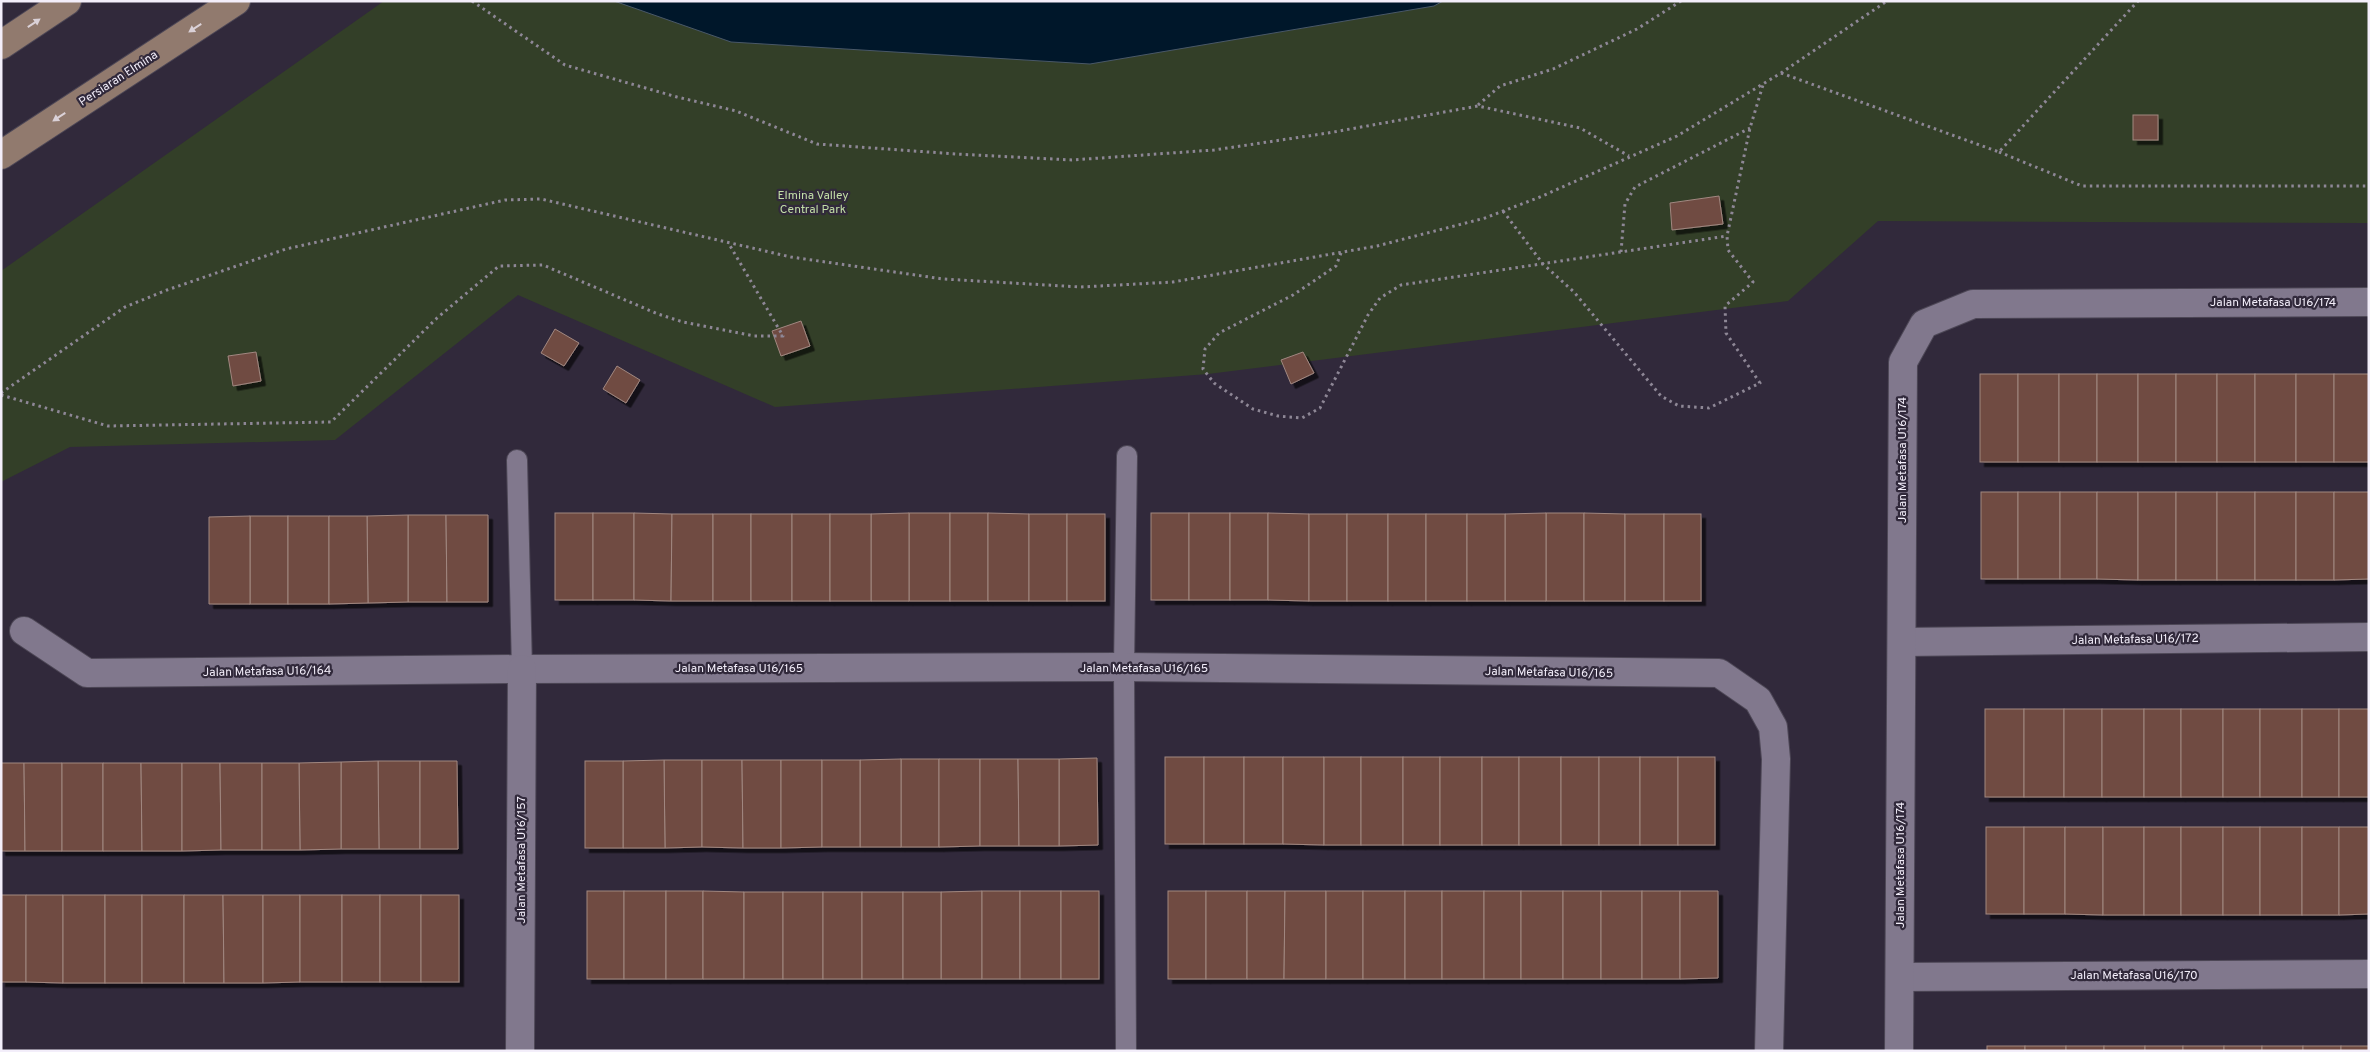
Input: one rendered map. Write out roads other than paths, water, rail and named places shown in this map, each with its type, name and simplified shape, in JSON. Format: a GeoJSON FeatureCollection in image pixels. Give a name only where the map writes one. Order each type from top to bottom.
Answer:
{"type":"FeatureCollection","features":[{"type":"Feature","properties":{"kind":"main road"},"geometry":{"type":"LineString","coordinates":[[1,45],[67,1]]}},
{"type":"Feature","properties":{"kind":"main road","name":"Persiaran Elmina"},"geometry":{"type":"LineString","coordinates":[[1,155],[236,1]]}},
{"type":"Feature","properties":{"kind":"street","name":"Jalan Metafasa U16/174"},"geometry":{"type":"LineString","coordinates":[[1899,1051],[1903,362],[1924,324],[1973,304],[2369,302]]}},
{"type":"Feature","properties":{"kind":"street","name":"Jalan Metafasa U16/164"},"geometry":{"type":"LineString","coordinates":[[24,630],[87,672],[522,668]]}},
{"type":"Feature","properties":{"kind":"street","name":"Jalan Metafasa U16/172"},"geometry":{"type":"LineString","coordinates":[[1902,642],[2369,637]]}},
{"type":"Feature","properties":{"kind":"street","name":"Jalan Metafasa U16/165"},"geometry":{"type":"LineString","coordinates":[[522,668],[1124,667],[1718,673],[1758,700],[1774,726],[1776,759],[1769,1051]]}},
{"type":"Feature","properties":{"kind":"street","name":"Jalan Metafasa U16/157"},"geometry":{"type":"LineString","coordinates":[[520,1051],[522,668]]}},
{"type":"Feature","properties":{"kind":"street","name":"Jalan Metafasa U16/170"},"geometry":{"type":"LineString","coordinates":[[1900,977],[2369,974]]}},
{"type":"Feature","properties":{"kind":"lane"},"geometry":{"type":"LineString","coordinates":[[1126,1051],[1124,667],[1127,456]]}},
{"type":"Feature","properties":{"kind":"lane"},"geometry":{"type":"LineString","coordinates":[[517,460],[522,668]]}},
{"type":"Feature","properties":{"kind":"water"},"geometry":{"type":"Polygon","coordinates":[[[614,1],[1443,1],[1434,6],[1090,64],[731,42],[614,1]]]}},
{"type":"Feature","properties":{"kind":"park label","name":"Elmina Valley Central Park"},"geometry":{"type":"Point","coordinates":[813,202]}}]}
